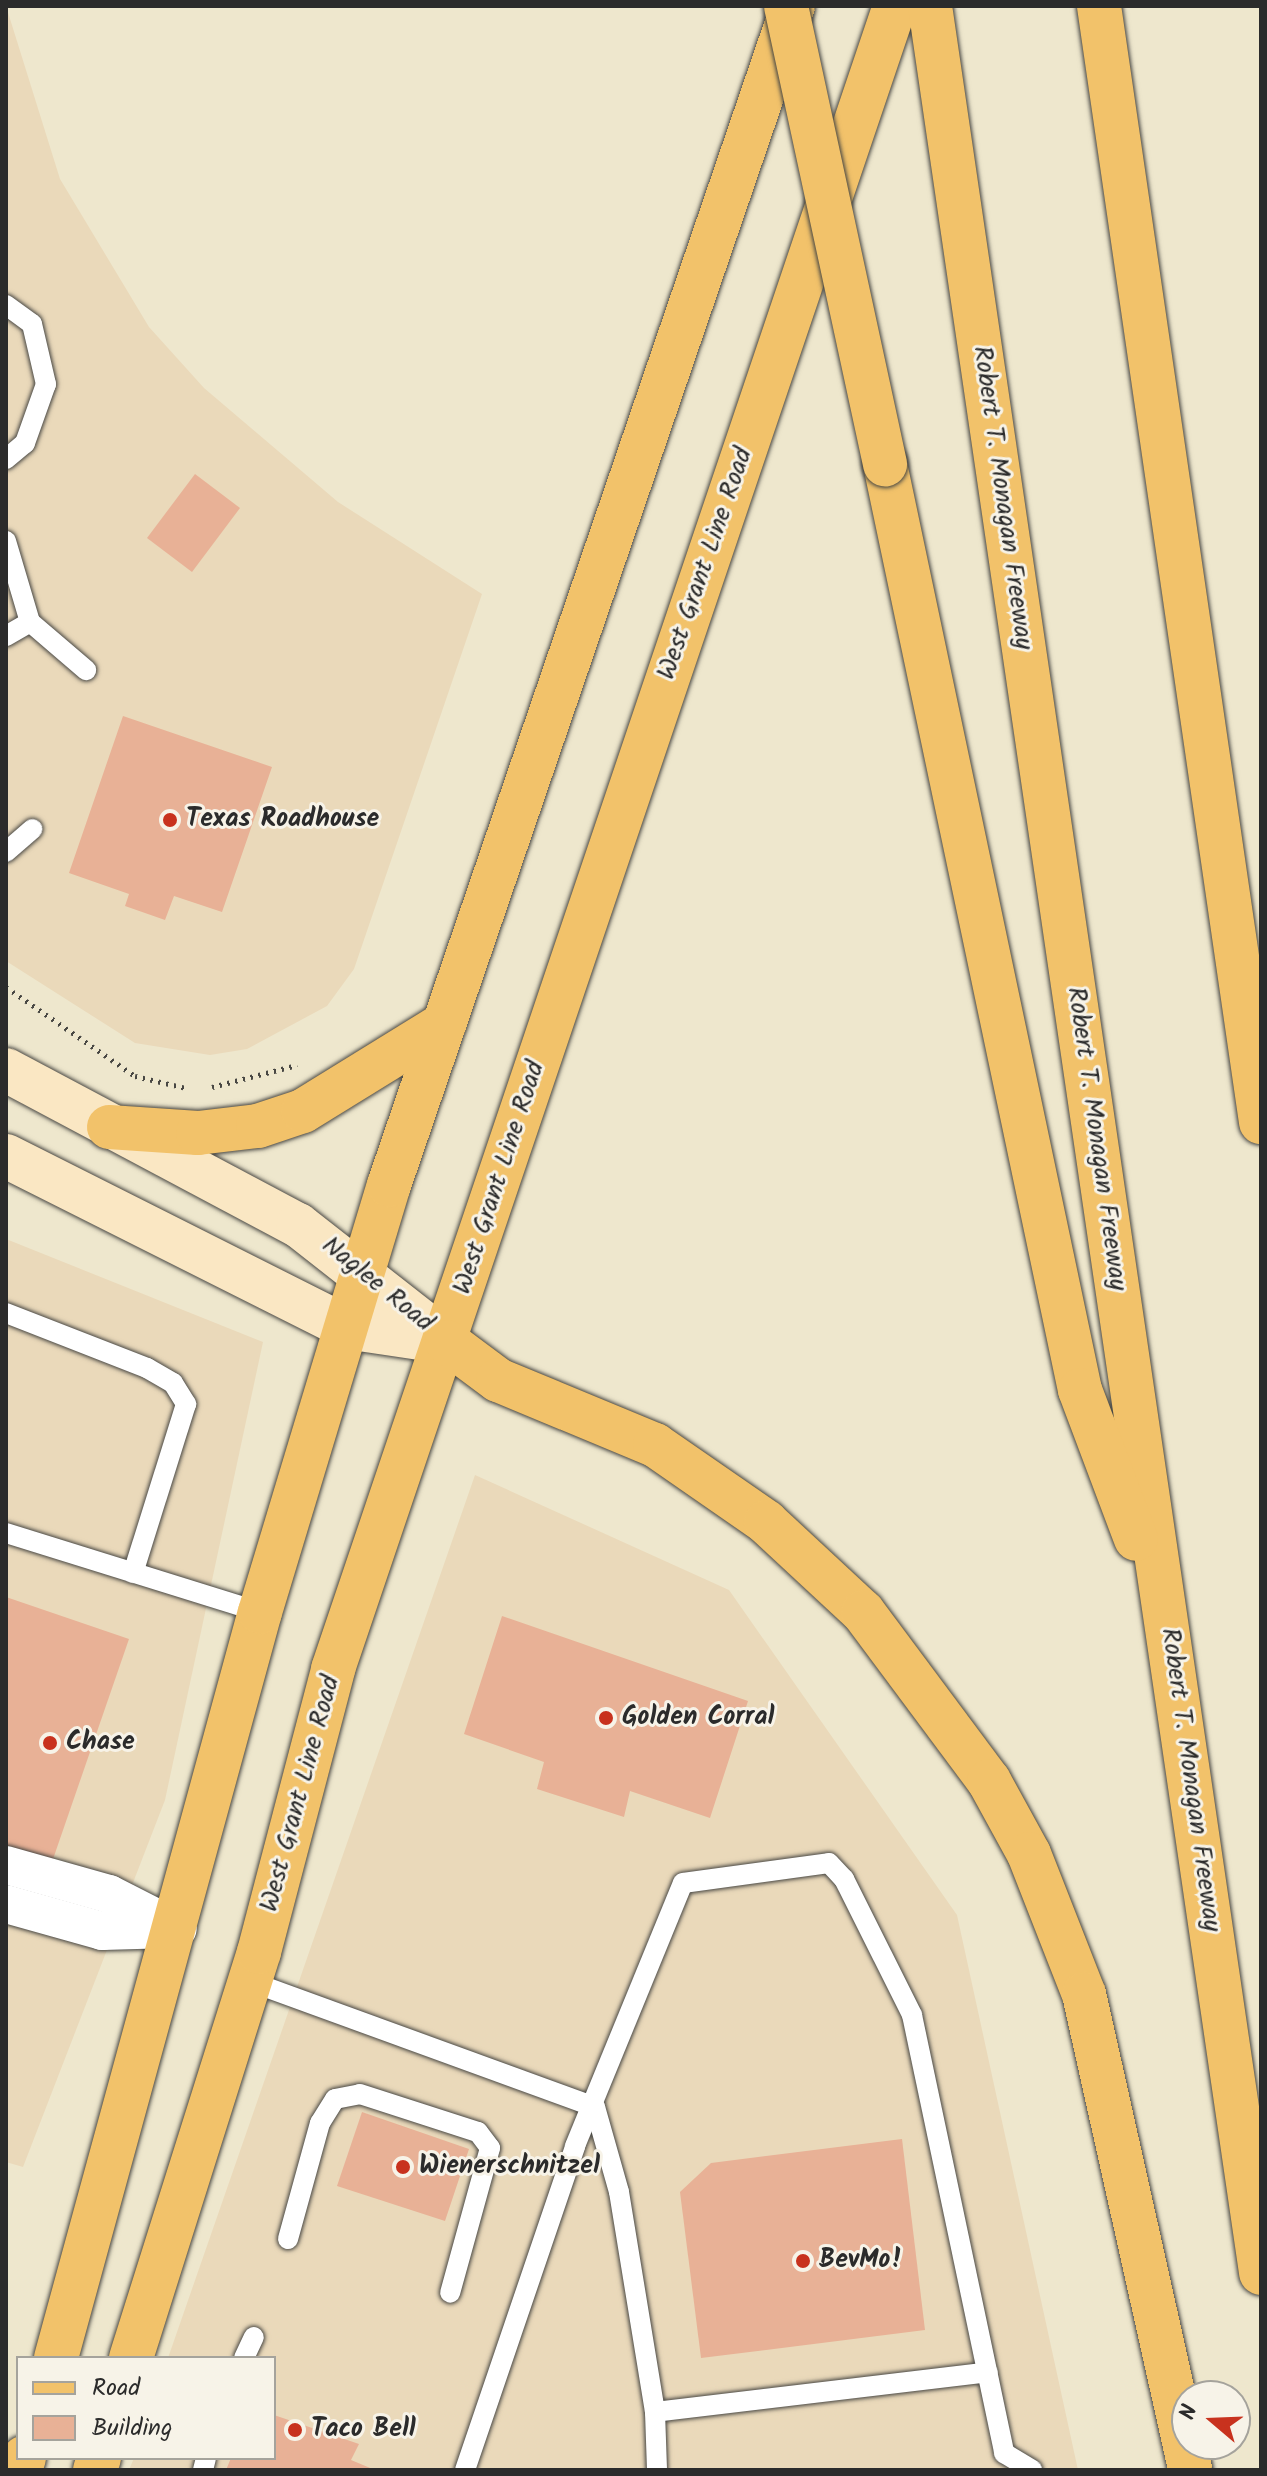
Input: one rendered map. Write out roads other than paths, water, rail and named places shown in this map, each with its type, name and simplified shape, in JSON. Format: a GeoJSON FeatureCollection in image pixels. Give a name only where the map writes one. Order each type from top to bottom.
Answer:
{"type":"FeatureCollection","features":[{"type":"Feature","properties":{"kind":"main road"},"geometry":{"type":"LineString","coordinates":[[786,6],[1080,1390],[1166,1617]]}},
{"type":"Feature","properties":{"kind":"main road"},"geometry":{"type":"LineString","coordinates":[[57,2356],[178,1929],[260,1612],[364,1269],[444,1024],[793,6]]}},
{"type":"Feature","properties":{"kind":"main road","name":"West Grant Line Road"},"geometry":{"type":"LineString","coordinates":[[132,2356],[249,1981],[333,1669],[447,1342],[895,6]]}},
{"type":"Feature","properties":{"kind":"main road","name":"Robert T. Monagan Freeway"},"geometry":{"type":"LineString","coordinates":[[930,6],[1261,2273]]}},
{"type":"Feature","properties":{"kind":"main road"},"geometry":{"type":"LineString","coordinates":[[1099,6],[1261,1122]]}},
{"type":"Feature","properties":{"kind":"main road"},"geometry":{"type":"LineString","coordinates":[[109,1127],[198,1133],[258,1126],[303,1111],[444,1024]]}},
{"type":"Feature","properties":{"kind":"main road","name":"Naglee Road"},"geometry":{"type":"LineString","coordinates":[[6,1070],[109,1127],[236,1190],[364,1269],[447,1342]]}},
{"type":"Feature","properties":{"kind":"main road","name":"Naglee Road"},"geometry":{"type":"LineString","coordinates":[[6,1156],[346,1327],[447,1342]]}},
{"type":"Feature","properties":{"kind":"main road"},"geometry":{"type":"LineString","coordinates":[[447,1342],[498,1380],[655,1445],[766,1522],[863,1612],[989,1781],[1029,1854],[1084,1994],[1190,2470]]}},
{"type":"Feature","properties":{"kind":"street"},"geometry":{"type":"LineString","coordinates":[[6,1865],[109,1894],[178,1929]]}},
{"type":"Feature","properties":{"kind":"street"},"geometry":{"type":"LineString","coordinates":[[6,1904],[102,1931],[178,1929]]}},
{"type":"Feature","properties":{"kind":"lane"},"geometry":{"type":"LineString","coordinates":[[6,305],[32,324],[46,384],[25,443],[6,459]]}},
{"type":"Feature","properties":{"kind":"lane"},"geometry":{"type":"LineString","coordinates":[[6,541],[30,622],[86,670]]}},
{"type":"Feature","properties":{"kind":"lane"},"geometry":{"type":"LineString","coordinates":[[6,636],[30,622]]}},
{"type":"Feature","properties":{"kind":"lane"},"geometry":{"type":"LineString","coordinates":[[6,852],[32,829]]}},
{"type":"Feature","properties":{"kind":"lane"},"geometry":{"type":"LineString","coordinates":[[6,1313],[147,1368],[173,1383],[186,1404],[133,1573]]}},
{"type":"Feature","properties":{"kind":"lane"},"geometry":{"type":"LineString","coordinates":[[9,1534],[260,1612]]}},
{"type":"Feature","properties":{"kind":"lane"},"geometry":{"type":"LineString","coordinates":[[465,2470],[575,2146],[595,2107],[683,1883],[829,1863],[852,1893],[912,2015],[1004,2453],[1032,2470]]}},
{"type":"Feature","properties":{"kind":"lane"},"geometry":{"type":"LineString","coordinates":[[249,1981],[595,2107]]}},
{"type":"Feature","properties":{"kind":"lane"},"geometry":{"type":"LineString","coordinates":[[288,2239],[320,2123],[335,2099],[360,2094],[478,2132],[490,2148],[450,2293]]}},
{"type":"Feature","properties":{"kind":"lane"},"geometry":{"type":"LineString","coordinates":[[595,2107],[619,2192],[655,2412],[657,2470]]}},
{"type":"Feature","properties":{"kind":"lane"},"geometry":{"type":"LineString","coordinates":[[245,2356],[254,2337]]}},
{"type":"Feature","properties":{"kind":"lane"},"geometry":{"type":"LineString","coordinates":[[655,2412],[988,2372]]}},
{"type":"Feature","properties":{"kind":"place","name":"Texas Roadhouse"},"geometry":{"type":"Point","coordinates":[170,820]}},
{"type":"Feature","properties":{"kind":"place","name":"Golden Corral"},"geometry":{"type":"Point","coordinates":[606,1718]}},
{"type":"Feature","properties":{"kind":"place","name":"Chase"},"geometry":{"type":"Point","coordinates":[50,1743]}},
{"type":"Feature","properties":{"kind":"place","name":"Wienerschnitzel"},"geometry":{"type":"Point","coordinates":[403,2167]}},
{"type":"Feature","properties":{"kind":"place","name":"BevMo!"},"geometry":{"type":"Point","coordinates":[803,2261]}},
{"type":"Feature","properties":{"kind":"place","name":"Taco Bell"},"geometry":{"type":"Point","coordinates":[295,2430]}}]}
